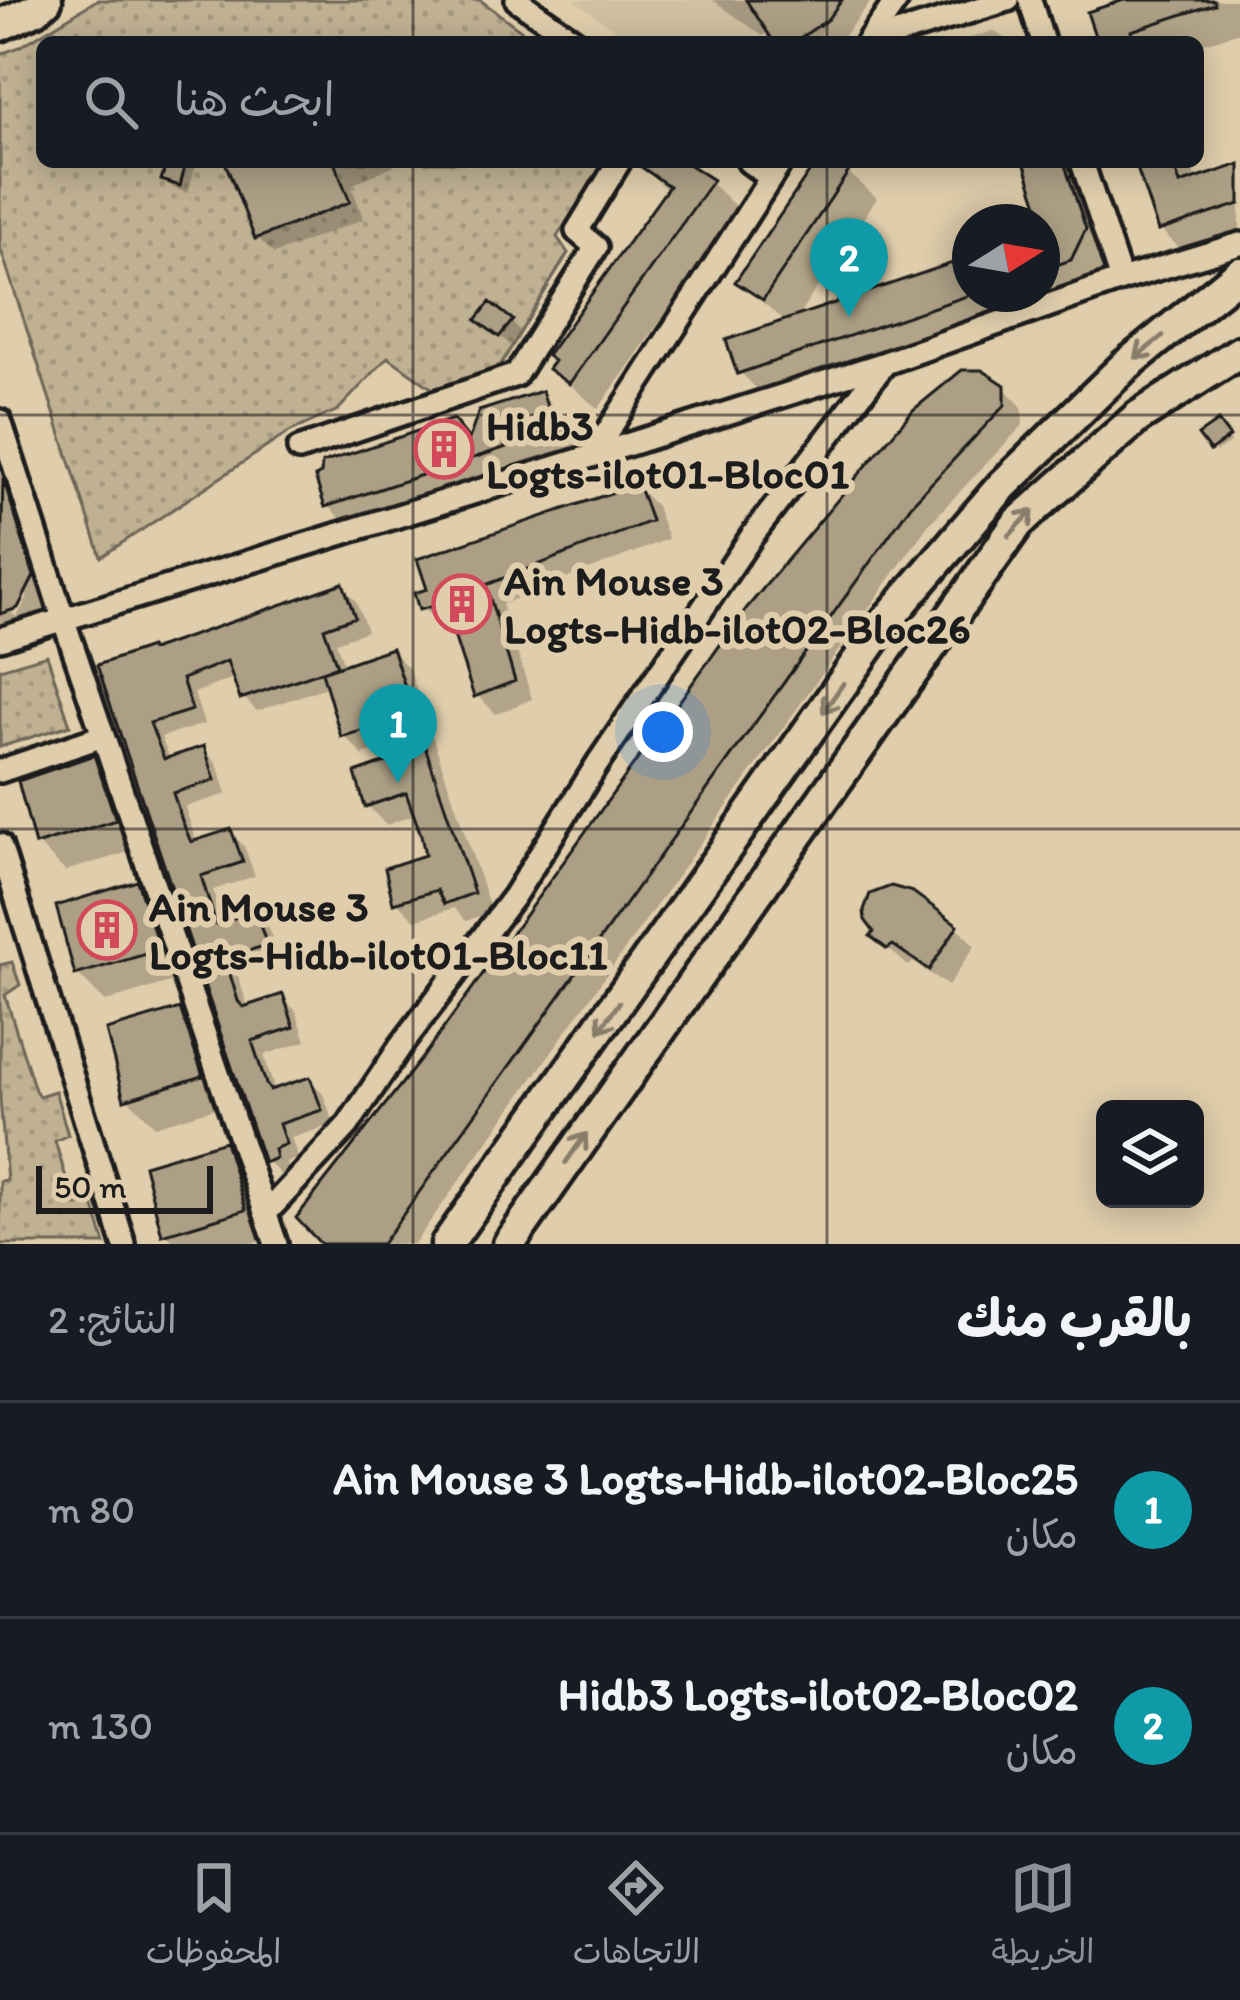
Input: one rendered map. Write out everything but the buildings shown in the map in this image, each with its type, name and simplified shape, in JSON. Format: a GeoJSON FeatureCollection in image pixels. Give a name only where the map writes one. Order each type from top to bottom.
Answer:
{"type":"FeatureCollection","features":[{"type":"Feature","properties":{"kind":"street"},"geometry":{"type":"LineString","coordinates":[[0,25],[46,0]]}},
{"type":"Feature","properties":{"kind":"street"},"geometry":{"type":"LineString","coordinates":[[517,0],[568,36]]}},
{"type":"Feature","properties":{"kind":"street"},"geometry":{"type":"LineString","coordinates":[[873,36],[897,0]]}},
{"type":"Feature","properties":{"kind":"street"},"geometry":{"type":"LineString","coordinates":[[889,36],[1008,0]]}},
{"type":"Feature","properties":{"kind":"street"},"geometry":{"type":"LineString","coordinates":[[1030,0],[1041,36]]}},
{"type":"Feature","properties":{"kind":"street"},"geometry":{"type":"LineString","coordinates":[[299,449],[516,375],[596,248],[577,231],[615,168]]}},
{"type":"Feature","properties":{"kind":"street"},"geometry":{"type":"LineString","coordinates":[[1084,168],[1121,280]]}},
{"type":"Feature","properties":{"kind":"street"},"geometry":{"type":"LineString","coordinates":[[592,456],[775,169]]}},
{"type":"Feature","properties":{"kind":"street"},"geometry":{"type":"LineString","coordinates":[[0,639],[886,363],[1121,280],[1240,244]]}},
{"type":"Feature","properties":{"kind":"street"},"geometry":{"type":"LineString","coordinates":[[447,1244],[887,620],[1002,486],[1125,366],[1240,273]]}},
{"type":"Feature","properties":{"kind":"street"},"geometry":{"type":"LineString","coordinates":[[509,1244],[1018,523],[1138,418],[1240,352]]}},
{"type":"Feature","properties":{"kind":"street"},"geometry":{"type":"LineString","coordinates":[[266,1213],[348,1125],[400,1047],[514,896],[752,536],[886,363]]}},
{"type":"Feature","properties":{"kind":"street"},"geometry":{"type":"LineString","coordinates":[[2,431],[276,1244]]}},
{"type":"Feature","properties":{"kind":"street"},"geometry":{"type":"LineString","coordinates":[[0,770],[103,736]]}},
{"type":"Feature","properties":{"kind":"street"},"geometry":{"type":"LineString","coordinates":[[0,844],[124,1244]]}},
{"type":"Feature","properties":{"kind":"shaded area"},"geometry":{"type":"Polygon","coordinates":[[[97,0],[480,0],[529,36],[38,36],[97,0]]]}},
{"type":"Feature","properties":{"kind":"shaded area"},"geometry":{"type":"Polygon","coordinates":[[[574,0],[842,0],[817,36],[624,36],[574,0]]]}},
{"type":"Feature","properties":{"kind":"shaded area"},"geometry":{"type":"Polygon","coordinates":[[[36,37],[36,168],[600,168],[557,237],[568,253],[500,366],[437,392],[388,357],[338,410],[289,432],[101,557],[0,247],[0,54],[36,37]]]}},
{"type":"Feature","properties":{"kind":"shaded area"},"geometry":{"type":"Polygon","coordinates":[[[47,655],[70,725],[0,747],[0,669],[47,655]]]}},
{"type":"Feature","properties":{"kind":"shaded area"},"geometry":{"type":"Polygon","coordinates":[[[12,962],[20,985],[5,995],[35,1090],[39,1096],[55,1091],[68,1135],[55,1141],[74,1205],[93,1204],[105,1244],[0,1244],[0,1181],[7,1180],[0,1100],[0,965],[12,962]]]}},
{"type":"Feature","properties":{"kind":"place","name":"Hidb3 Logts-ilot02-Bloc02"},"geometry":{"type":"Point","coordinates":[849,317]}},
{"type":"Feature","properties":{"kind":"place","name":"Hidb3 Logts-ilot01-Bloc01"},"geometry":{"type":"Point","coordinates":[444,449]}},
{"type":"Feature","properties":{"kind":"place","name":"Ain Mouse 3 Logts-Hidb-ilot02-Bloc26"},"geometry":{"type":"Point","coordinates":[462,604]}},
{"type":"Feature","properties":{"kind":"place","name":"Ain Mouse 3 Logts-Hidb-ilot02-Bloc25"},"geometry":{"type":"Point","coordinates":[398,783]}},
{"type":"Feature","properties":{"kind":"place","name":"Ain Mouse 3 Logts-Hidb-ilot01-Bloc11"},"geometry":{"type":"Point","coordinates":[107,930]}}]}
